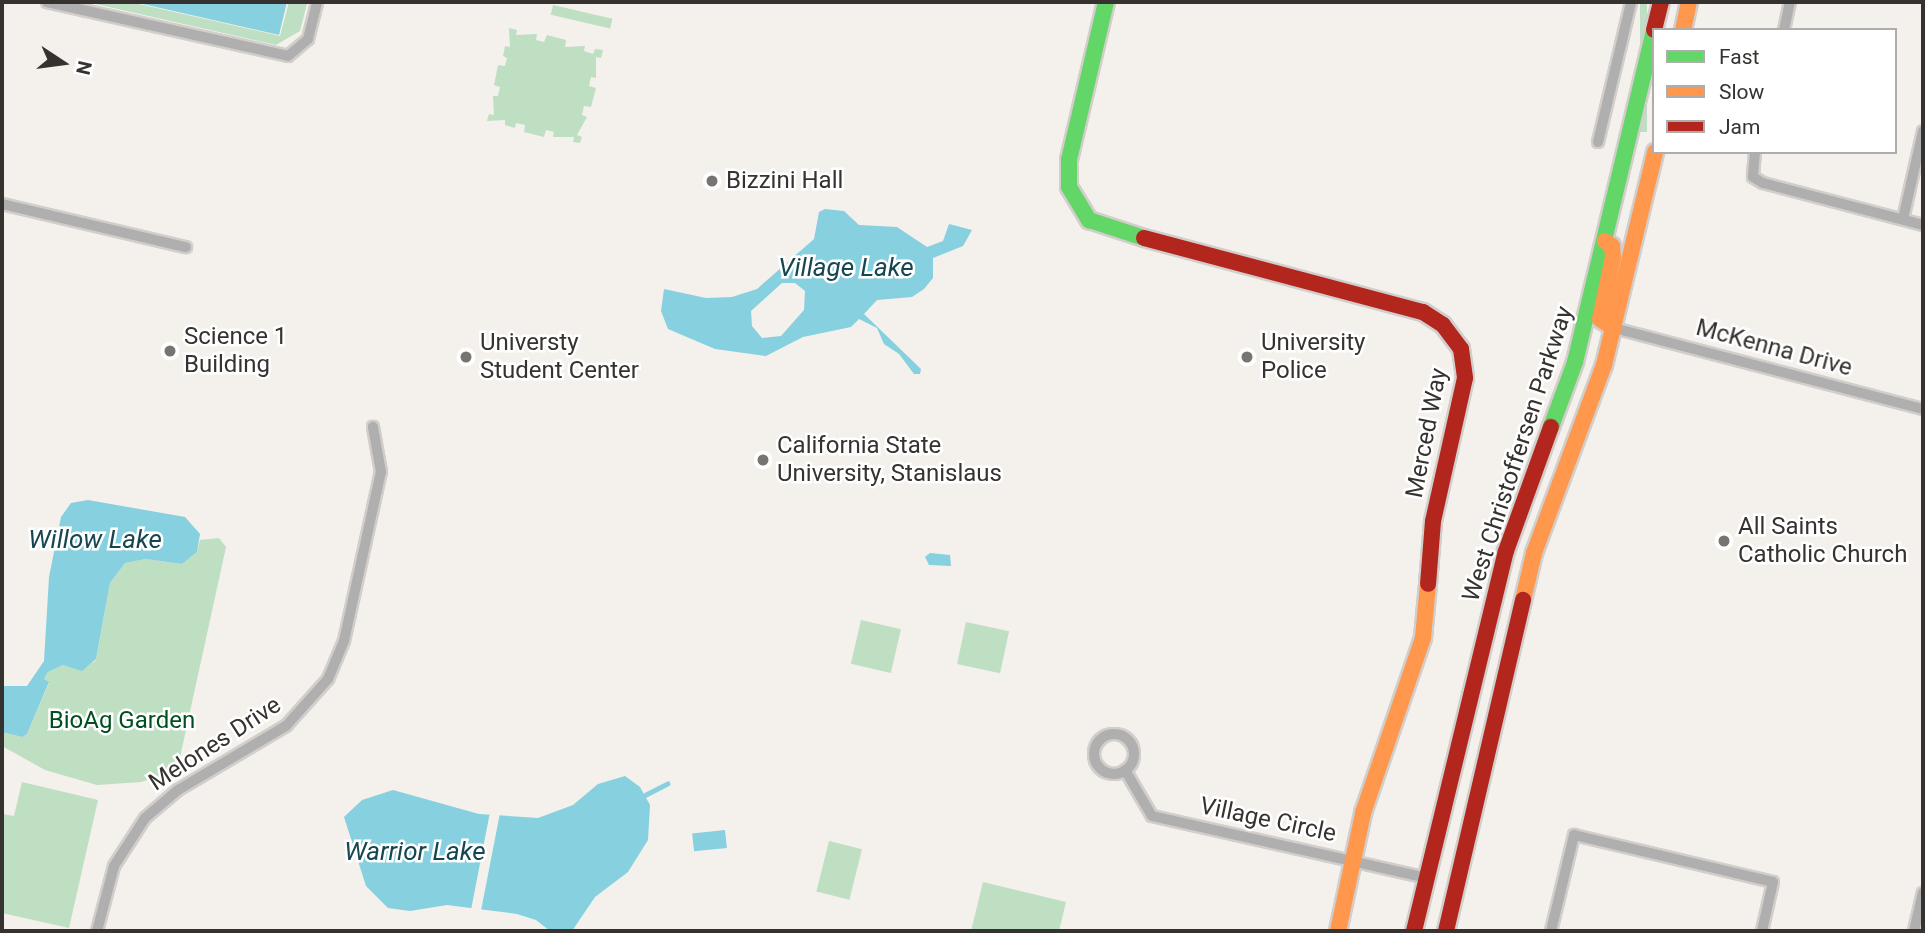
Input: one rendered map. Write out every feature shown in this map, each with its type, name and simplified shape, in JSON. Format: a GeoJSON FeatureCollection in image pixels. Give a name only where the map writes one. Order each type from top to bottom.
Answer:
{"type":"FeatureCollection","features":[{"type":"Feature","properties":{"kind":"street"},"geometry":{"type":"LineString","coordinates":[[47,2],[284,56],[297,52],[305,44],[317,2]]}},
{"type":"Feature","properties":{"kind":"street","name":"Merced Way"},"geometry":{"type":"LineString","coordinates":[[1106,2],[1069,160],[1069,187],[1089,220],[1173,248],[1423,312],[1443,325],[1461,349],[1465,378],[1433,521],[1423,638],[1350,860],[1338,931]]}},
{"type":"Feature","properties":{"kind":"street"},"geometry":{"type":"LineString","coordinates":[[1598,142],[1631,2]]}},
{"type":"Feature","properties":{"kind":"street","name":"West Christoffersen Parkway"},"geometry":{"type":"LineString","coordinates":[[1654,28],[1661,2]]}},
{"type":"Feature","properties":{"kind":"street"},"geometry":{"type":"LineString","coordinates":[[1683,28],[1689,2]]}},
{"type":"Feature","properties":{"kind":"street"},"geometry":{"type":"LineString","coordinates":[[1784,28],[1790,2]]}},
{"type":"Feature","properties":{"kind":"street","name":"West Christoffersen Parkway"},"geometry":{"type":"LineString","coordinates":[[1414,931],[1506,551],[1568,383],[1652,39]]}},
{"type":"Feature","properties":{"kind":"street"},"geometry":{"type":"LineString","coordinates":[[1903,219],[1923,131]]}},
{"type":"Feature","properties":{"kind":"street","name":"West Christoffersen Parkway"},"geometry":{"type":"LineString","coordinates":[[1446,931],[1534,553],[1614,328],[1655,154]]}},
{"type":"Feature","properties":{"kind":"street"},"geometry":{"type":"LineString","coordinates":[[1755,154],[1753,177],[1923,225]]}},
{"type":"Feature","properties":{"kind":"street"},"geometry":{"type":"LineString","coordinates":[[2,204],[186,247]]}},
{"type":"Feature","properties":{"kind":"street"},"geometry":{"type":"LineString","coordinates":[[1605,240],[1612,246],[1613,257],[1600,319],[1614,328]]}},
{"type":"Feature","properties":{"kind":"street","name":"McKenna Drive"},"geometry":{"type":"LineString","coordinates":[[1614,328],[1923,409]]}},
{"type":"Feature","properties":{"kind":"street","name":"Melones Drive"},"geometry":{"type":"LineString","coordinates":[[97,931],[114,866],[145,818],[178,790],[286,726],[328,680],[344,641],[381,472],[373,427]]}},
{"type":"Feature","properties":{"kind":"street","name":"Village Circle"},"geometry":{"type":"LineString","coordinates":[[1125,770],[1152,816],[1427,878]]}},
{"type":"Feature","properties":{"kind":"street"},"geometry":{"type":"LineString","coordinates":[[1551,931],[1574,835],[1773,882],[1762,931]]}},
{"type":"Feature","properties":{"kind":"street"},"geometry":{"type":"LineString","coordinates":[[1914,931],[1923,892]]}},
{"type":"Feature","properties":{"kind":"green space"},"geometry":{"type":"Polygon","coordinates":[[[87,2],[130,2],[280,36],[289,2],[307,4],[300,31],[276,45],[87,2]]]}},
{"type":"Feature","properties":{"kind":"green space"},"geometry":{"type":"Polygon","coordinates":[[[1640,2],[1647,2],[1647,132],[1640,132],[1640,2]]]}},
{"type":"Feature","properties":{"kind":"green space"},"geometry":{"type":"Polygon","coordinates":[[[553,5],[612,19],[610,28],[551,15],[553,5]]]}},
{"type":"Feature","properties":{"kind":"green space"},"geometry":{"type":"Polygon","coordinates":[[[509,28],[517,30],[516,35],[537,34],[536,40],[544,42],[547,35],[566,40],[565,47],[585,46],[584,51],[593,54],[595,49],[603,50],[601,58],[596,57],[596,78],[591,77],[589,86],[596,88],[591,107],[584,106],[582,115],[587,117],[577,135],[582,137],[580,143],[573,142],[574,137],[553,137],[554,132],[546,130],[544,137],[524,132],[525,125],[516,123],[515,128],[505,125],[505,120],[487,121],[489,114],[494,115],[493,96],[498,96],[500,87],[494,85],[498,65],[505,66],[505,46],[510,47],[509,28]]]}},
{"type":"Feature","properties":{"kind":"green space","name":"BioAg Garden"},"geometry":{"type":"Polygon","coordinates":[[[219,538],[226,547],[177,771],[141,782],[97,785],[45,770],[2,746],[2,732],[22,737],[27,734],[49,683],[44,679],[48,672],[63,665],[82,670],[96,660],[110,583],[125,563],[146,559],[182,564],[197,552],[200,540],[219,538]]]}},
{"type":"Feature","properties":{"kind":"green space"},"geometry":{"type":"Polygon","coordinates":[[[861,620],[901,629],[891,673],[851,664],[861,620]]]}},
{"type":"Feature","properties":{"kind":"green space"},"geometry":{"type":"Polygon","coordinates":[[[966,622],[1009,631],[1000,673],[957,664],[966,622]]]}},
{"type":"Feature","properties":{"kind":"green space"},"geometry":{"type":"Polygon","coordinates":[[[22,782],[98,800],[69,928],[2,913],[2,814],[14,816],[22,782]]]}},
{"type":"Feature","properties":{"kind":"green space"},"geometry":{"type":"Polygon","coordinates":[[[829,841],[862,849],[849,900],[816,891],[829,841]]]}},
{"type":"Feature","properties":{"kind":"green space"},"geometry":{"type":"Polygon","coordinates":[[[983,882],[1066,902],[1059,931],[971,931],[983,882]]]}},
{"type":"Feature","properties":{"kind":"water"},"geometry":{"type":"Polygon","coordinates":[[[134,2],[287,2],[279,35],[134,2]]]}},
{"type":"Feature","properties":{"kind":"water","name":"Village Lake"},"geometry":{"type":"Polygon","coordinates":[[[825,209],[844,211],[859,225],[897,227],[927,247],[943,241],[949,224],[972,230],[963,246],[933,258],[933,278],[924,289],[912,297],[877,300],[864,314],[921,369],[920,374],[914,374],[899,354],[884,344],[877,328],[859,319],[851,327],[803,337],[766,356],[715,349],[668,329],[661,311],[664,289],[706,298],[732,297],[757,289],[814,239],[819,212],[825,209]],[[782,283],[751,311],[752,326],[762,338],[781,336],[804,310],[805,291],[795,283],[782,283]]]}},
{"type":"Feature","properties":{"kind":"water","name":"Willow Lake"},"geometry":{"type":"Polygon","coordinates":[[[88,500],[185,517],[200,534],[197,552],[182,564],[146,559],[125,563],[110,583],[96,659],[82,671],[63,665],[48,672],[44,679],[49,682],[27,734],[22,737],[2,732],[2,686],[27,686],[44,661],[49,577],[61,517],[71,503],[88,500]]]}},
{"type":"Feature","properties":{"kind":"water"},"geometry":{"type":"Polygon","coordinates":[[[930,553],[950,555],[951,566],[929,565],[925,557],[930,553]]]}},
{"type":"Feature","properties":{"kind":"water","name":"Warrior Lake"},"geometry":{"type":"Polygon","coordinates":[[[625,776],[640,787],[650,805],[648,840],[628,872],[595,897],[572,931],[550,931],[536,920],[517,914],[447,905],[410,911],[388,908],[366,886],[344,817],[362,800],[393,790],[479,814],[538,818],[573,805],[598,784],[625,776]]]}},
{"type":"Feature","properties":{"kind":"water"},"geometry":{"type":"Polygon","coordinates":[[[725,830],[727,848],[694,851],[692,833],[725,830]]]}},
{"type":"Feature","properties":{"kind":"pier"},"geometry":{"type":"Polygon","coordinates":[[[490,812],[500,814],[480,914],[471,912],[490,812]]]}},
{"type":"Feature","properties":{"kind":"waterway"},"geometry":{"type":"LineString","coordinates":[[645,795],[667,784]]}},
{"type":"Feature","properties":{"kind":"traffic: fast"},"geometry":{"type":"LineString","coordinates":[[1106,2],[1069,160],[1069,187],[1089,220],[1144,238]]}},
{"type":"Feature","properties":{"kind":"traffic: fast"},"geometry":{"type":"LineString","coordinates":[[1551,427],[1575,362],[1652,39]]}},
{"type":"Feature","properties":{"kind":"traffic: slow"},"geometry":{"type":"LineString","coordinates":[[1683,28],[1689,2]]}},
{"type":"Feature","properties":{"kind":"traffic: slow"},"geometry":{"type":"LineString","coordinates":[[1523,600],[1534,553],[1604,365],[1655,154]]}},
{"type":"Feature","properties":{"kind":"traffic: slow"},"geometry":{"type":"LineString","coordinates":[[1605,241],[1612,246],[1613,257],[1600,319],[1614,328]]}},
{"type":"Feature","properties":{"kind":"traffic: slow"},"geometry":{"type":"LineString","coordinates":[[1338,931],[1363,813],[1423,638],[1428,584]]}},
{"type":"Feature","properties":{"kind":"traffic: jam"},"geometry":{"type":"LineString","coordinates":[[1654,28],[1661,2]]}},
{"type":"Feature","properties":{"kind":"traffic: jam"},"geometry":{"type":"LineString","coordinates":[[1144,238],[1423,312],[1443,325],[1461,349],[1465,378],[1433,521],[1428,584]]}},
{"type":"Feature","properties":{"kind":"traffic: jam"},"geometry":{"type":"LineString","coordinates":[[1414,931],[1506,551],[1551,427]]}},
{"type":"Feature","properties":{"kind":"traffic: jam"},"geometry":{"type":"LineString","coordinates":[[1446,931],[1523,600]]}},
{"type":"Feature","properties":{"kind":"place","name":"Bizzini Hall"},"geometry":{"type":"Point","coordinates":[712,181]}},
{"type":"Feature","properties":{"kind":"place","name":"Science 1 Building"},"geometry":{"type":"Point","coordinates":[170,351]}},
{"type":"Feature","properties":{"kind":"place","name":"Universty Student Center"},"geometry":{"type":"Point","coordinates":[466,357]}},
{"type":"Feature","properties":{"kind":"place","name":"University Police"},"geometry":{"type":"Point","coordinates":[1247,357]}},
{"type":"Feature","properties":{"kind":"place","name":"California State University, Stanislaus"},"geometry":{"type":"Point","coordinates":[763,460]}},
{"type":"Feature","properties":{"kind":"place","name":"All Saints Catholic Church"},"geometry":{"type":"Point","coordinates":[1724,541]}}]}
